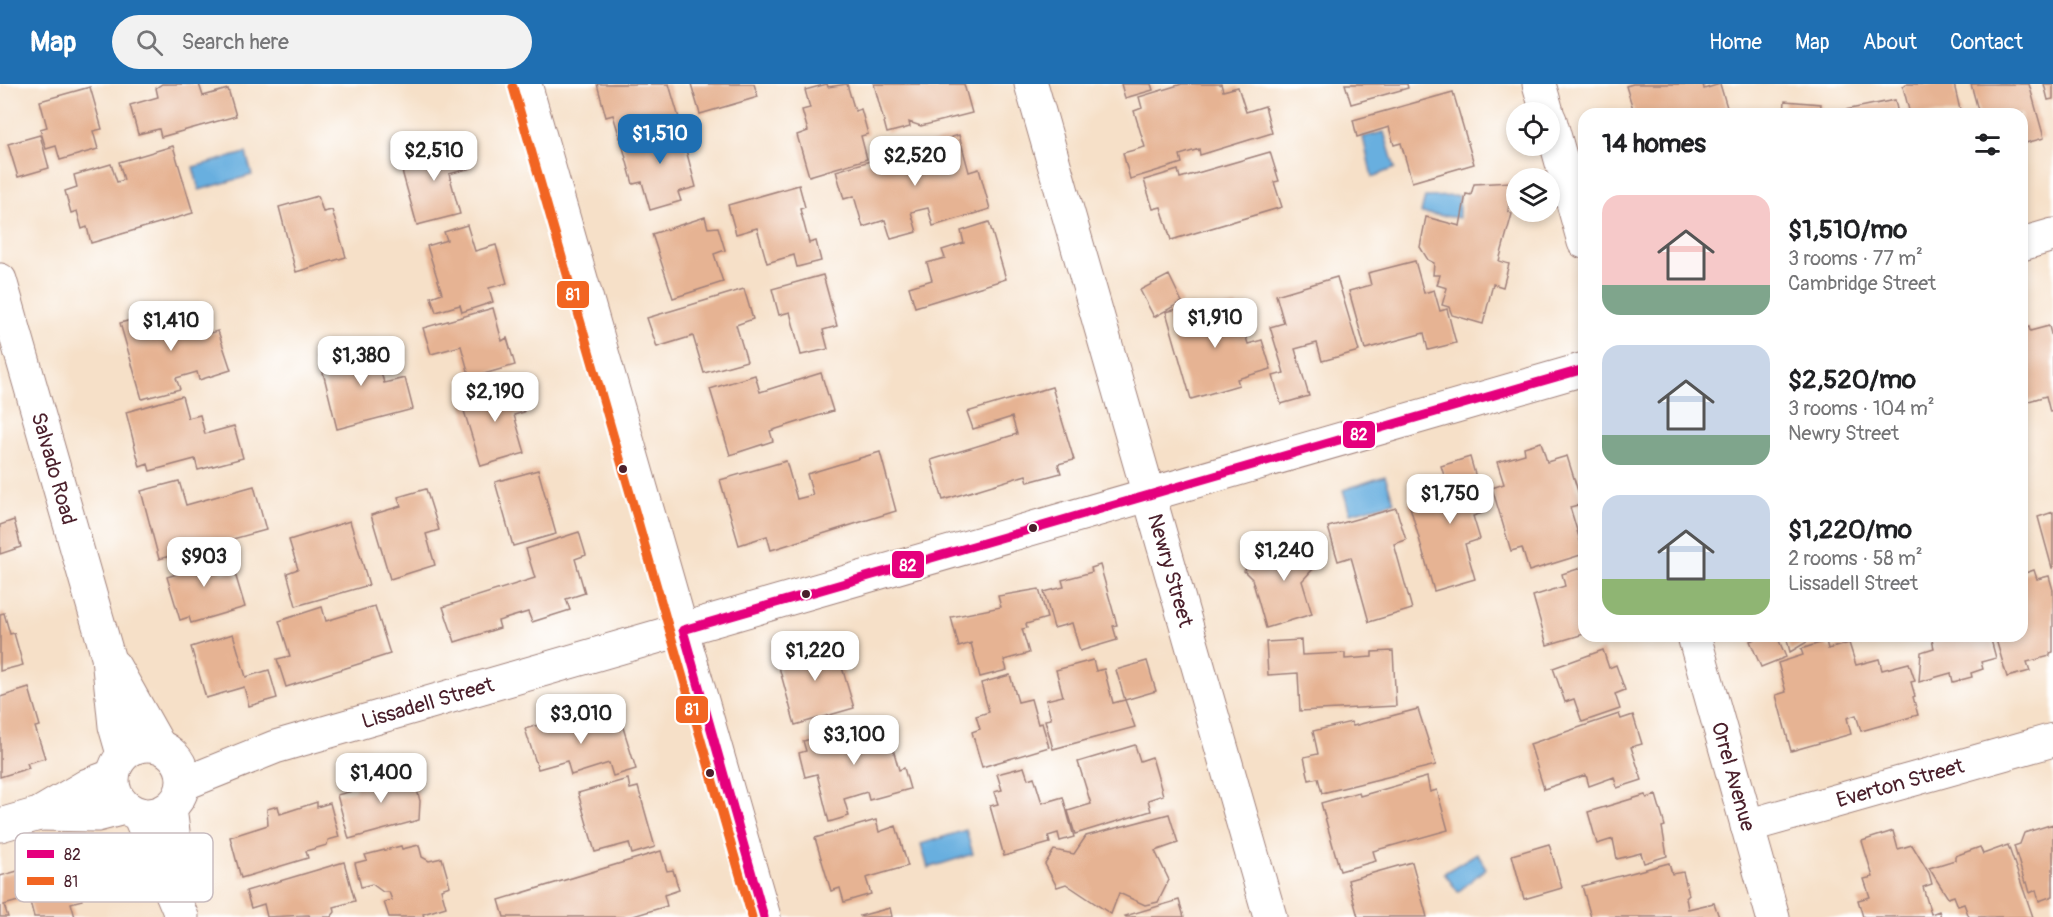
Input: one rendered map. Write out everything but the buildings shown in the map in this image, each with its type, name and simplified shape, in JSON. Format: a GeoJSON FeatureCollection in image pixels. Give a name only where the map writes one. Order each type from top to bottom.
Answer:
{"type":"FeatureCollection","features":[{"type":"Feature","properties":{"kind":"street"},"geometry":{"type":"LineString","coordinates":[[525,84],[764,917]]}},
{"type":"Feature","properties":{"kind":"street","name":"Newry Street"},"geometry":{"type":"LineString","coordinates":[[1031,84],[1270,917]]}},
{"type":"Feature","properties":{"kind":"street"},"geometry":{"type":"LineString","coordinates":[[1539,84],[1544,102]]}},
{"type":"Feature","properties":{"kind":"street"},"geometry":{"type":"LineString","coordinates":[[1560,156],[1578,220]]}},
{"type":"Feature","properties":{"kind":"street"},"geometry":{"type":"LineString","coordinates":[[2028,242],[2053,235]]}},
{"type":"Feature","properties":{"kind":"street","name":"Salvado Road"},"geometry":{"type":"LineString","coordinates":[[0,280],[108,657],[118,765]]}},
{"type":"Feature","properties":{"kind":"street","name":"Lissadell Street"},"geometry":{"type":"LineString","coordinates":[[172,774],[275,747],[683,630],[1578,371]]}},
{"type":"Feature","properties":{"kind":"street","name":"Orrel Avenue"},"geometry":{"type":"LineString","coordinates":[[1696,642],[1773,917]]}},
{"type":"Feature","properties":{"kind":"street","name":"Salvado Road"},"geometry":{"type":"LineString","coordinates":[[108,657],[172,774],[177,833]]}},
{"type":"Feature","properties":{"kind":"street","name":"Everton Street"},"geometry":{"type":"LineString","coordinates":[[1747,826],[2053,740]]}},
{"type":"Feature","properties":{"kind":"street"},"geometry":{"type":"LineString","coordinates":[[0,825],[39,814],[118,765],[140,746],[172,774],[155,815],[131,812],[97,815],[39,814]]}},
{"type":"Feature","properties":{"kind":"street"},"geometry":{"type":"LineString","coordinates":[[118,765],[114,792],[131,812]]}},
{"type":"Feature","properties":{"kind":"street","name":"Salvado Road"},"geometry":{"type":"LineString","coordinates":[[131,812],[141,833]]}},
{"type":"Feature","properties":{"kind":"street","name":"Salvado Road"},"geometry":{"type":"LineString","coordinates":[[176,902],[183,917]]}},
{"type":"Feature","properties":{"kind":"street","name":"Salvado Road"},"geometry":{"type":"LineString","coordinates":[[182,902],[183,917]]}},
{"type":"Feature","properties":{"kind":"water"},"geometry":{"type":"Polygon","coordinates":[[[1384,132],[1395,168],[1372,177],[1363,137],[1384,132]]]}},
{"type":"Feature","properties":{"kind":"water"},"geometry":{"type":"Polygon","coordinates":[[[246,153],[252,175],[199,190],[193,167],[246,153]]]}},
{"type":"Feature","properties":{"kind":"water"},"geometry":{"type":"Polygon","coordinates":[[[1459,196],[1459,218],[1421,213],[1425,197],[1459,196]]]}},
{"type":"Feature","properties":{"kind":"water"},"geometry":{"type":"Polygon","coordinates":[[[1385,476],[1394,502],[1350,513],[1343,490],[1385,476]]]}},
{"type":"Feature","properties":{"kind":"water"},"geometry":{"type":"Polygon","coordinates":[[[966,830],[973,854],[928,868],[921,844],[966,830]]]}},
{"type":"Feature","properties":{"kind":"water"},"geometry":{"type":"Polygon","coordinates":[[[1477,853],[1486,868],[1458,892],[1444,873],[1477,853]]]}},
{"type":"Feature","properties":{"kind":"transit line","name":"81"},"geometry":{"type":"LineString","coordinates":[[513,87],[752,917]]}},
{"type":"Feature","properties":{"kind":"transit line","name":"82"},"geometry":{"type":"LineString","coordinates":[[683,630],[1578,371]]}},
{"type":"Feature","properties":{"kind":"transit line","name":"82"},"geometry":{"type":"LineString","coordinates":[[683,630],[764,917]]}}]}
